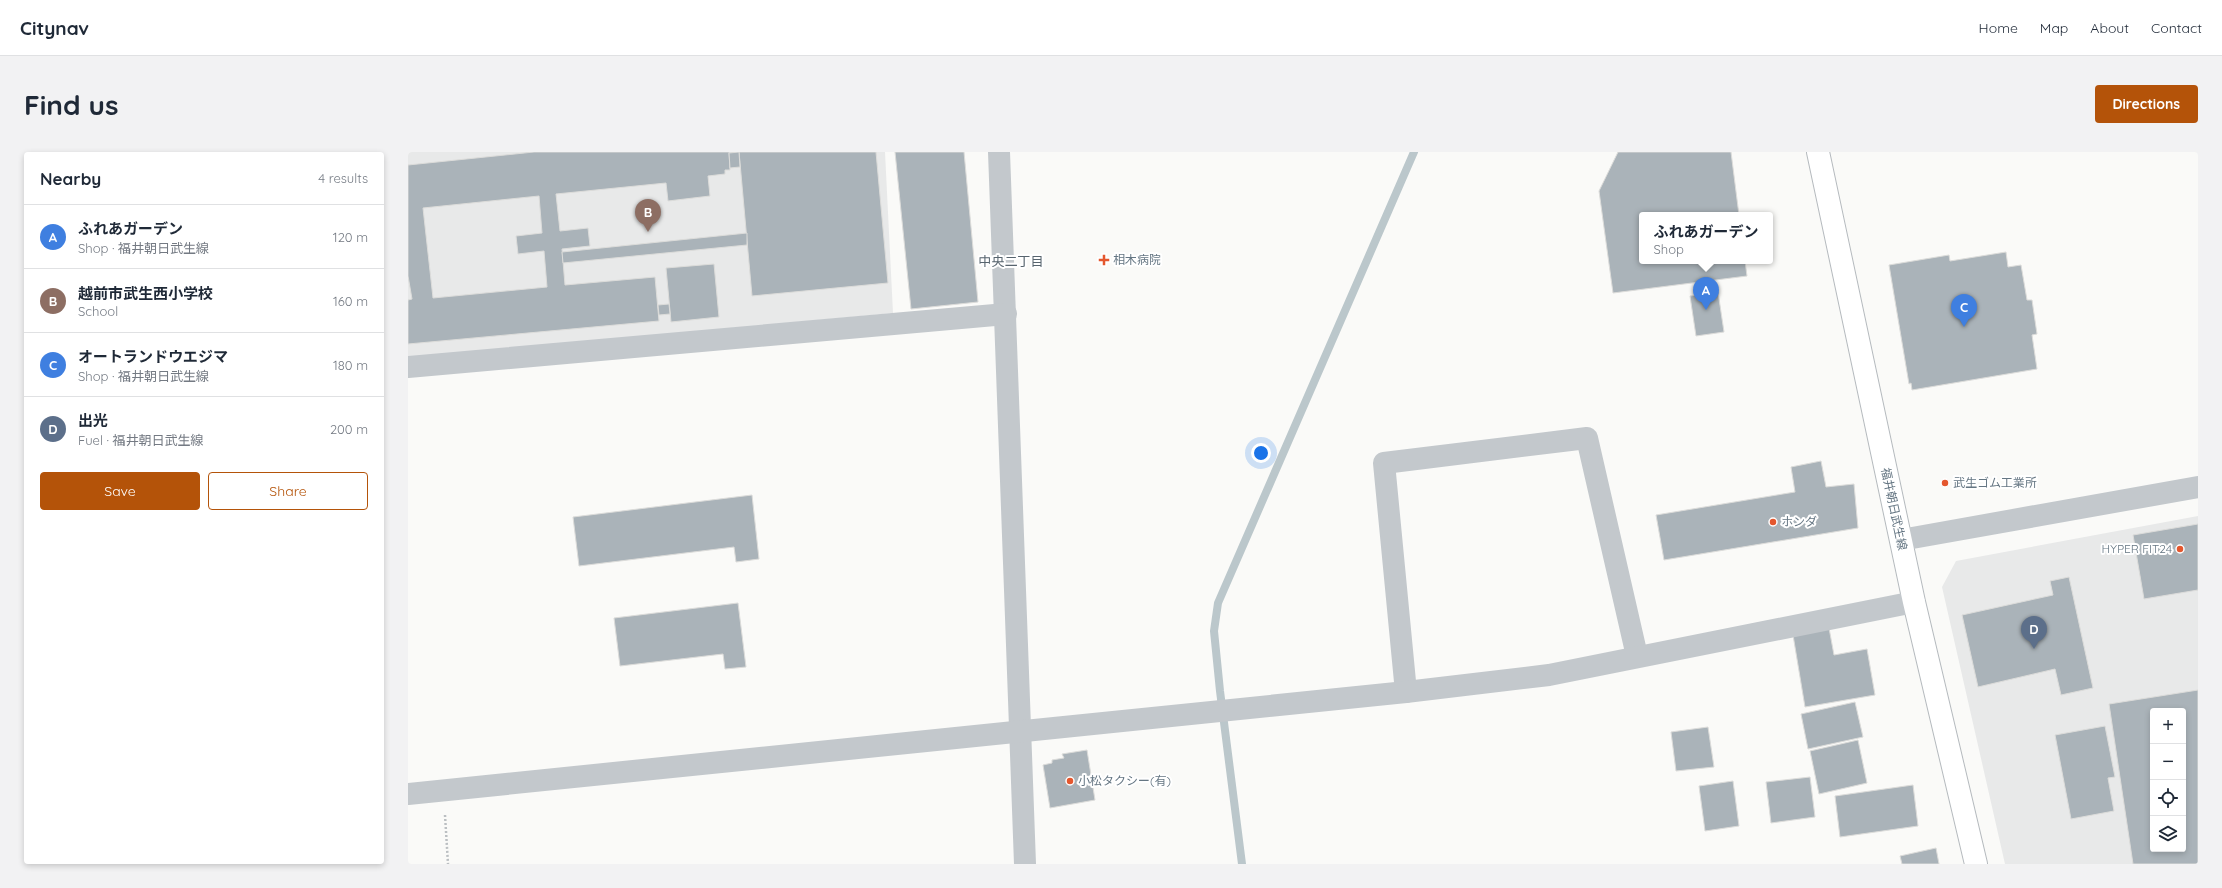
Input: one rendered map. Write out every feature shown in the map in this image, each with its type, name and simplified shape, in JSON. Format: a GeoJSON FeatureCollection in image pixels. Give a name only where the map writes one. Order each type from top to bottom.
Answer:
{"type":"FeatureCollection","features":[{"type":"Feature","properties":{"kind":"main road","name":"福井朝日武生線"},"geometry":{"type":"LineString","coordinates":[[1818,152],[1900,540],[1976,864]]}},
{"type":"Feature","properties":{"kind":"street"},"geometry":{"type":"LineString","coordinates":[[999,152],[1025,864]]}},
{"type":"Feature","properties":{"kind":"street"},"geometry":{"type":"LineString","coordinates":[[408,367],[1006,314]]}},
{"type":"Feature","properties":{"kind":"street"},"geometry":{"type":"LineString","coordinates":[[1406,692],[1384,463],[1587,438],[1636,656]]}},
{"type":"Feature","properties":{"kind":"street"},"geometry":{"type":"LineString","coordinates":[[1900,540],[2198,487]]}},
{"type":"Feature","properties":{"kind":"street"},"geometry":{"type":"LineString","coordinates":[[408,794],[1019,730],[1406,692],[1549,675],[1636,656],[1914,602]]}},
{"type":"Feature","properties":{"kind":"path"},"geometry":{"type":"LineString","coordinates":[[443,790],[448,864]]}},
{"type":"Feature","properties":{"kind":"shaded area"},"geometry":{"type":"Polygon","coordinates":[[[408,152],[885,152],[893,313],[408,358],[408,152]]]}},
{"type":"Feature","properties":{"kind":"shaded area"},"geometry":{"type":"Polygon","coordinates":[[[2198,516],[2198,864],[2005,864],[1942,587],[1956,561],[2198,516]]]}},
{"type":"Feature","properties":{"kind":"building"},"geometry":{"type":"Polygon","coordinates":[[[534,152],[729,152],[730,170],[725,170],[725,174],[708,176],[710,196],[668,201],[666,183],[556,194],[560,231],[588,228],[590,246],[562,249],[565,285],[655,277],[659,321],[408,344],[408,300],[412,299],[408,276],[408,165],[534,152]],[[539,196],[423,208],[433,298],[547,287],[544,251],[518,254],[516,236],[542,233],[539,196]]]}},
{"type":"Feature","properties":{"kind":"building"},"geometry":{"type":"Polygon","coordinates":[[[739,152],[876,152],[888,283],[752,296],[739,152]]]}},
{"type":"Feature","properties":{"kind":"building"},"geometry":{"type":"Polygon","coordinates":[[[739,152],[740,167],[730,168],[729,153],[739,152]]]}},
{"type":"Feature","properties":{"kind":"building"},"geometry":{"type":"Polygon","coordinates":[[[895,152],[964,152],[978,302],[911,309],[895,152]]]}},
{"type":"Feature","properties":{"kind":"building"},"geometry":{"type":"Polygon","coordinates":[[[1618,152],[1731,152],[1739,212],[1639,212],[1639,264],[1745,264],[1747,276],[1613,293],[1599,191],[1618,152]]]}},
{"type":"Feature","properties":{"kind":"building"},"geometry":{"type":"Polygon","coordinates":[[[747,233],[747,245],[563,263],[562,252],[747,233]]]}},
{"type":"Feature","properties":{"kind":"building"},"geometry":{"type":"Polygon","coordinates":[[[2006,252],[2008,267],[2021,265],[2027,300],[2032,300],[2037,334],[2032,335],[2037,369],[1912,390],[1911,383],[1909,384],[1889,265],[1949,255],[1950,261],[2006,252]]]}},
{"type":"Feature","properties":{"kind":"building"},"geometry":{"type":"Polygon","coordinates":[[[714,264],[719,317],[671,322],[666,268],[714,264]]]}},
{"type":"Feature","properties":{"kind":"building"},"geometry":{"type":"Polygon","coordinates":[[[1718,292],[1724,332],[1696,336],[1690,296],[1718,292]]]}},
{"type":"Feature","properties":{"kind":"building"},"geometry":{"type":"Polygon","coordinates":[[[669,304],[670,314],[659,315],[658,305],[669,304]]]}},
{"type":"Feature","properties":{"kind":"building"},"geometry":{"type":"Polygon","coordinates":[[[1821,461],[1826,487],[1854,484],[1858,528],[1664,560],[1656,515],[1795,492],[1791,467],[1821,461]]]}},
{"type":"Feature","properties":{"kind":"building"},"geometry":{"type":"Polygon","coordinates":[[[752,495],[759,559],[736,562],[734,547],[579,566],[573,517],[752,495]]]}},
{"type":"Feature","properties":{"kind":"building"},"geometry":{"type":"Polygon","coordinates":[[[2198,524],[2198,590],[2144,599],[2133,535],[2198,524]]]}},
{"type":"Feature","properties":{"kind":"building"},"geometry":{"type":"Polygon","coordinates":[[[2069,577],[2093,688],[2061,695],[2055,669],[1978,687],[1962,615],[2053,595],[2050,581],[2069,577]]]}},
{"type":"Feature","properties":{"kind":"building"},"geometry":{"type":"Polygon","coordinates":[[[738,603],[746,667],[725,669],[723,654],[620,666],[614,618],[738,603]]]}},
{"type":"Feature","properties":{"kind":"building"},"geometry":{"type":"Polygon","coordinates":[[[1829,628],[1834,655],[1867,649],[1875,695],[1805,707],[1793,635],[1829,628]]]}},
{"type":"Feature","properties":{"kind":"building"},"geometry":{"type":"Polygon","coordinates":[[[2198,690],[2198,864],[2133,864],[2109,704],[2198,690]]]}},
{"type":"Feature","properties":{"kind":"building"},"geometry":{"type":"Polygon","coordinates":[[[1855,702],[1863,737],[1808,749],[1801,714],[1855,702]]]}},
{"type":"Feature","properties":{"kind":"building"},"geometry":{"type":"Polygon","coordinates":[[[2105,726],[2115,777],[2108,778],[2114,811],[2071,819],[2055,735],[2105,726]]]}},
{"type":"Feature","properties":{"kind":"building"},"geometry":{"type":"Polygon","coordinates":[[[1708,727],[1714,767],[1676,771],[1671,732],[1708,727]]]}},
{"type":"Feature","properties":{"kind":"building"},"geometry":{"type":"Polygon","coordinates":[[[1858,740],[1867,783],[1819,794],[1810,751],[1858,740]]]}},
{"type":"Feature","properties":{"kind":"building"},"geometry":{"type":"Polygon","coordinates":[[[1087,750],[1095,800],[1050,808],[1043,765],[1052,763],[1052,760],[1064,758],[1062,754],[1087,750]]]}},
{"type":"Feature","properties":{"kind":"building"},"geometry":{"type":"Polygon","coordinates":[[[1810,777],[1815,817],[1771,823],[1766,782],[1810,777]]]}},
{"type":"Feature","properties":{"kind":"building"},"geometry":{"type":"Polygon","coordinates":[[[1733,781],[1739,826],[1705,831],[1699,786],[1733,781]]]}},
{"type":"Feature","properties":{"kind":"building"},"geometry":{"type":"Polygon","coordinates":[[[1913,785],[1918,826],[1840,837],[1835,796],[1913,785]]]}},
{"type":"Feature","properties":{"kind":"building"},"geometry":{"type":"Polygon","coordinates":[[[1936,848],[1939,864],[1902,864],[1900,856],[1936,848]]]}},
{"type":"Feature","properties":{"kind":"waterway"},"geometry":{"type":"LineString","coordinates":[[1242,864],[1220,691],[1214,631],[1218,603],[1414,152]]}},
{"type":"Feature","properties":{"kind":"place","name":"越前市武生西小学校"},"geometry":{"type":"Point","coordinates":[648,232]}},
{"type":"Feature","properties":{"kind":"place","name":"相木病院"},"geometry":{"type":"Point","coordinates":[1104,260]}},
{"type":"Feature","properties":{"kind":"place","name":"ふれあガーデン"},"geometry":{"type":"Point","coordinates":[1706,310]}},
{"type":"Feature","properties":{"kind":"place","name":"オートランドウエジマ"},"geometry":{"type":"Point","coordinates":[1964,327]}},
{"type":"Feature","properties":{"kind":"place","name":"武生ゴム工業所"},"geometry":{"type":"Point","coordinates":[1945,483]}},
{"type":"Feature","properties":{"kind":"place","name":"ホンダ"},"geometry":{"type":"Point","coordinates":[1773,522]}},
{"type":"Feature","properties":{"kind":"place","name":"HYPER FIT24"},"geometry":{"type":"Point","coordinates":[2180,549]}},
{"type":"Feature","properties":{"kind":"place","name":"出光"},"geometry":{"type":"Point","coordinates":[2034,649]}},
{"type":"Feature","properties":{"kind":"place","name":"小松タクシー(有)"},"geometry":{"type":"Point","coordinates":[1070,781]}},
{"type":"Feature","properties":{"kind":"district","name":"中央二丁目"},"geometry":{"type":"Point","coordinates":[1011,261]}}]}
